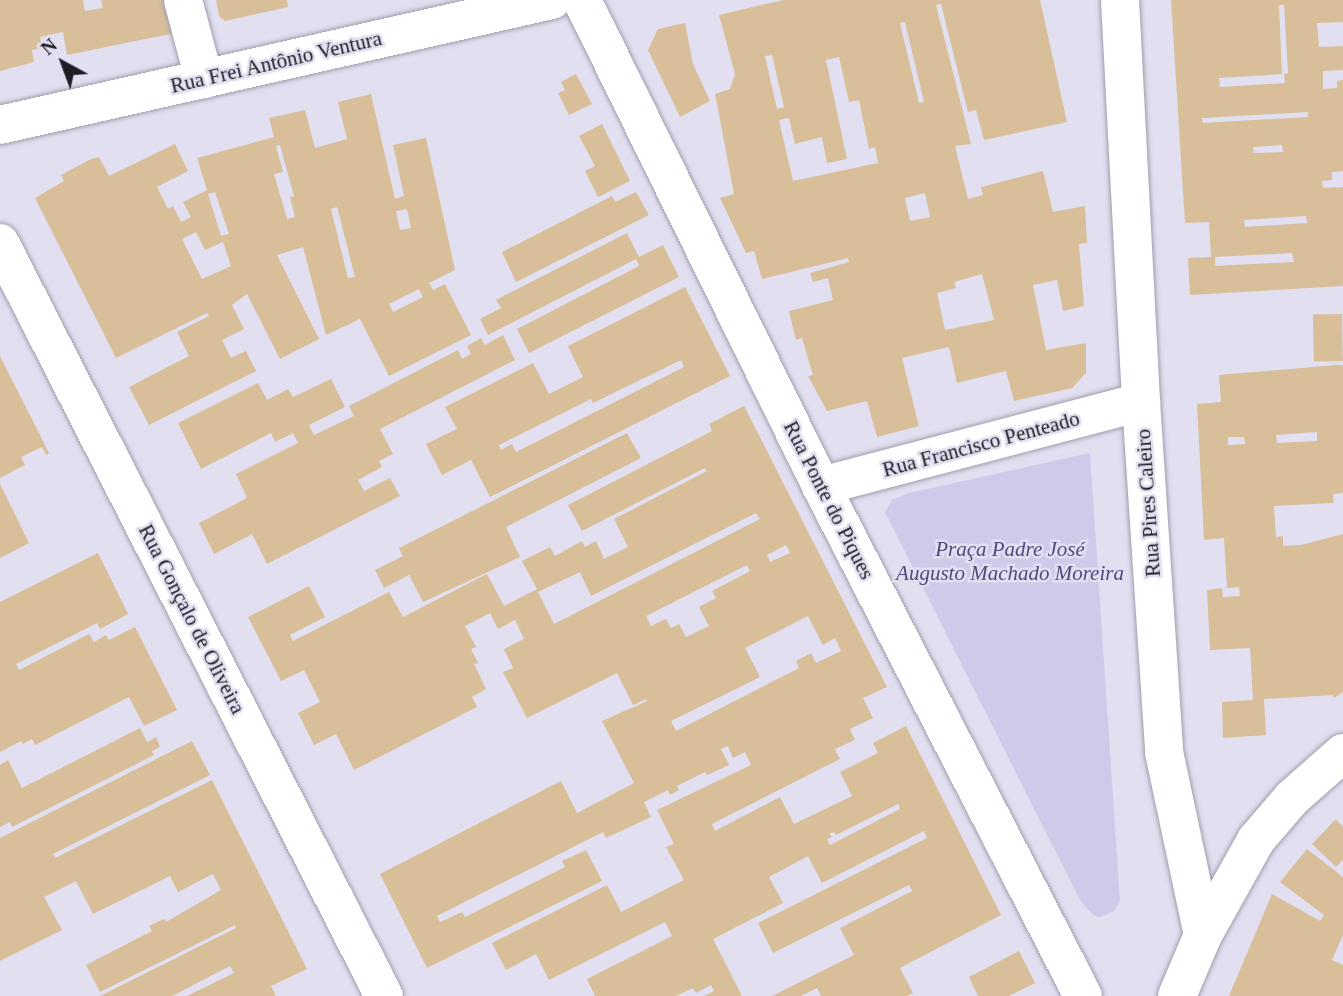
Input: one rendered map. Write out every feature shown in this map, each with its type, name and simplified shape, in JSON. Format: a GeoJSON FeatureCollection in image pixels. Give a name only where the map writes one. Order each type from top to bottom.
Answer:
{"type":"FeatureCollection","features":[{"type":"Feature","properties":{"kind":"street"},"geometry":{"type":"LineString","coordinates":[[183,0],[204,79]]}},
{"type":"Feature","properties":{"kind":"street","name":"Rua Frei Antônio Ventura"},"geometry":{"type":"LineString","coordinates":[[0,125],[552,0]]}},
{"type":"Feature","properties":{"kind":"street","name":"Rua Ponte do Piques"},"geometry":{"type":"LineString","coordinates":[[582,0],[821,486],[1083,996]]}},
{"type":"Feature","properties":{"kind":"street","name":"Rua Pires Caleiro"},"geometry":{"type":"LineString","coordinates":[[1121,0],[1141,402],[1164,752],[1203,935]]}},
{"type":"Feature","properties":{"kind":"street","name":"Rua Gonçalo de Oliveira"},"geometry":{"type":"LineString","coordinates":[[0,243],[384,996]]}},
{"type":"Feature","properties":{"kind":"street","name":"Rua Francisco Penteado"},"geometry":{"type":"LineString","coordinates":[[821,486],[1141,402]]}},
{"type":"Feature","properties":{"kind":"street"},"geometry":{"type":"LineString","coordinates":[[1177,996],[1203,935],[1256,840],[1292,798],[1343,753]]}},
{"type":"Feature","properties":{"kind":"green space","name":"Praça Padre José Augusto Machado Moreira"},"geometry":{"type":"Polygon","coordinates":[[[1090,453],[1120,901],[1114,911],[1100,917],[1093,915],[1080,900],[885,512],[892,500],[909,493],[1090,453]]]}},
{"type":"Feature","properties":{"kind":"building"},"geometry":{"type":"Polygon","coordinates":[[[0,0],[83,0],[85,11],[103,8],[101,0],[168,0],[175,33],[67,55],[63,32],[40,37],[42,48],[32,50],[34,62],[0,71],[0,0]]]}},
{"type":"Feature","properties":{"kind":"building"},"geometry":{"type":"Polygon","coordinates":[[[216,0],[287,0],[288,7],[225,21],[219,16],[216,0]]]}},
{"type":"Feature","properties":{"kind":"building"},"geometry":{"type":"Polygon","coordinates":[[[783,0],[1040,0],[1067,122],[984,140],[976,110],[968,112],[941,4],[936,5],[971,144],[955,146],[968,199],[983,195],[981,187],[1043,171],[1053,212],[1085,206],[1087,243],[1079,244],[1084,306],[1063,311],[1057,280],[1033,285],[1046,350],[1086,343],[1086,373],[1072,388],[1014,401],[1006,371],[957,383],[949,347],[902,358],[919,426],[877,437],[867,401],[827,411],[808,376],[813,375],[802,338],[796,340],[789,311],[833,300],[828,278],[813,282],[810,273],[849,262],[848,258],[762,279],[754,251],[746,253],[720,198],[734,194],[715,94],[730,89],[735,74],[719,15],[783,0]],[[905,22],[900,23],[919,103],[924,102],[905,22]],[[772,55],[765,56],[777,109],[784,107],[772,55]],[[839,57],[826,60],[847,159],[827,163],[822,137],[795,144],[789,118],[779,120],[793,181],[878,163],[875,147],[869,149],[859,100],[849,102],[839,57]],[[925,193],[905,198],[910,221],[930,217],[925,193]],[[982,274],[954,282],[956,288],[937,293],[945,330],[994,320],[982,274]]]}},
{"type":"Feature","properties":{"kind":"building"},"geometry":{"type":"Polygon","coordinates":[[[1171,0],[1343,0],[1343,22],[1317,23],[1319,47],[1343,46],[1343,70],[1323,71],[1323,89],[1337,88],[1337,81],[1343,80],[1343,171],[1332,172],[1332,180],[1322,181],[1323,188],[1343,187],[1343,286],[1190,295],[1188,258],[1211,257],[1209,222],[1185,223],[1171,0]],[[1279,5],[1282,74],[1219,78],[1220,87],[1285,83],[1284,74],[1288,73],[1284,5],[1279,5]],[[1308,112],[1202,118],[1203,123],[1308,117],[1308,112]],[[1282,145],[1253,147],[1254,153],[1283,152],[1282,145]],[[1306,216],[1244,220],[1245,227],[1307,223],[1306,216]],[[1292,253],[1215,257],[1215,266],[1294,262],[1292,253]]]}},
{"type":"Feature","properties":{"kind":"building"},"geometry":{"type":"Polygon","coordinates":[[[685,23],[693,64],[710,101],[680,117],[648,50],[658,29],[685,23]]]}},
{"type":"Feature","properties":{"kind":"building"},"geometry":{"type":"Polygon","coordinates":[[[576,74],[592,104],[569,115],[558,93],[565,90],[561,82],[576,74]]]}},
{"type":"Feature","properties":{"kind":"building"},"geometry":{"type":"Polygon","coordinates":[[[371,94],[395,199],[404,196],[393,145],[426,138],[455,270],[429,283],[433,290],[445,284],[471,335],[389,376],[360,319],[326,335],[303,247],[277,255],[319,339],[280,359],[247,294],[232,305],[244,329],[222,340],[231,358],[246,351],[256,371],[149,425],[129,387],[189,356],[177,332],[209,316],[207,313],[116,358],[35,198],[64,181],[61,175],[91,159],[99,157],[109,176],[175,144],[188,171],[157,187],[168,209],[173,206],[181,222],[191,217],[183,202],[207,190],[197,158],[274,137],[269,118],[305,110],[315,148],[347,139],[338,102],[371,94]],[[280,145],[276,146],[283,172],[274,174],[287,219],[295,217],[290,197],[294,196],[280,145]],[[215,192],[208,194],[221,236],[229,234],[215,192]],[[337,207],[331,209],[348,278],[355,277],[337,207]],[[407,209],[396,211],[400,230],[411,228],[407,209]],[[196,232],[182,239],[202,279],[231,266],[223,242],[205,250],[196,232]],[[419,289],[389,304],[393,312],[423,297],[419,289]]]}},
{"type":"Feature","properties":{"kind":"building"},"geometry":{"type":"Polygon","coordinates":[[[602,124],[630,181],[598,197],[585,171],[595,166],[579,136],[602,124]]]}},
{"type":"Feature","properties":{"kind":"building"},"geometry":{"type":"Polygon","coordinates":[[[636,192],[649,215],[516,282],[502,252],[612,196],[615,202],[636,192]]]}},
{"type":"Feature","properties":{"kind":"building"},"geometry":{"type":"Polygon","coordinates":[[[627,233],[639,257],[663,245],[679,277],[529,353],[517,329],[639,266],[636,259],[488,335],[480,319],[501,308],[496,300],[627,233]]]}},
{"type":"Feature","properties":{"kind":"building"},"geometry":{"type":"Polygon","coordinates":[[[685,287],[730,376],[490,497],[471,460],[442,475],[426,444],[457,429],[445,407],[533,363],[549,394],[583,377],[568,346],[685,287]],[[681,360],[593,403],[591,399],[499,445],[501,450],[512,444],[516,452],[684,367],[681,360]]]}},
{"type":"Feature","properties":{"kind":"building"},"geometry":{"type":"Polygon","coordinates":[[[1342,314],[1343,361],[1314,361],[1313,315],[1342,314]]]}},
{"type":"Feature","properties":{"kind":"building"},"geometry":{"type":"Polygon","coordinates":[[[503,335],[515,360],[380,429],[393,454],[379,461],[382,467],[358,480],[364,491],[390,478],[400,496],[267,564],[252,534],[214,554],[199,523],[247,498],[236,474],[298,443],[293,433],[275,442],[271,433],[201,469],[178,423],[258,383],[267,400],[288,389],[293,397],[331,379],[345,407],[309,425],[314,435],[354,416],[349,406],[458,350],[462,359],[471,354],[467,346],[481,338],[485,345],[503,335]]]}},
{"type":"Feature","properties":{"kind":"building"},"geometry":{"type":"Polygon","coordinates":[[[0,356],[49,453],[46,455],[42,447],[21,457],[25,465],[0,478],[0,356]]]}},
{"type":"Feature","properties":{"kind":"building"},"geometry":{"type":"Polygon","coordinates":[[[1343,365],[1343,493],[1333,494],[1334,503],[1274,506],[1276,537],[1283,536],[1283,546],[1301,545],[1343,534],[1343,692],[1334,698],[1333,695],[1264,699],[1266,735],[1223,738],[1222,702],[1253,700],[1250,648],[1210,650],[1207,590],[1222,588],[1223,597],[1240,596],[1239,587],[1227,588],[1224,538],[1204,540],[1197,404],[1221,402],[1219,375],[1343,365]],[[1317,432],[1276,435],[1277,443],[1317,441],[1317,432]],[[1228,437],[1228,445],[1245,444],[1244,437],[1228,437]]]}},
{"type":"Feature","properties":{"kind":"building"},"geometry":{"type":"Polygon","coordinates":[[[744,406],[887,687],[863,698],[873,718],[850,729],[855,740],[835,749],[840,759],[712,824],[715,831],[780,797],[794,824],[852,796],[840,772],[878,753],[873,743],[906,726],[1001,915],[900,968],[913,993],[907,996],[821,996],[817,988],[801,996],[772,996],[854,955],[840,928],[912,891],[909,885],[773,953],[758,923],[927,838],[924,831],[822,883],[808,856],[769,877],[783,903],[713,939],[742,996],[704,996],[714,991],[711,985],[696,993],[693,988],[676,996],[595,996],[587,979],[672,936],[665,922],[549,980],[536,954],[506,970],[492,943],[607,885],[621,912],[684,880],[666,847],[674,844],[657,810],[751,765],[745,752],[733,758],[728,746],[721,749],[729,765],[707,775],[705,772],[677,786],[679,790],[670,795],[668,790],[644,802],[651,817],[606,838],[603,832],[437,916],[440,922],[462,912],[465,917],[565,867],[562,861],[586,850],[602,881],[427,968],[380,874],[561,781],[577,813],[634,783],[602,721],[647,701],[646,699],[633,705],[617,673],[527,718],[503,672],[513,668],[504,649],[524,639],[515,620],[498,629],[490,613],[465,626],[476,647],[471,649],[478,663],[474,664],[486,689],[472,697],[477,707],[354,770],[336,734],[314,745],[298,713],[320,702],[304,670],[281,681],[248,617],[309,586],[325,617],[290,635],[293,641],[389,592],[403,617],[487,574],[504,606],[537,589],[522,561],[550,547],[555,556],[582,541],[585,547],[596,541],[604,559],[628,547],[614,519],[707,471],[705,468],[582,531],[568,505],[712,431],[709,424],[744,406]],[[756,513],[591,596],[580,572],[538,592],[554,624],[760,519],[756,513]],[[786,545],[767,555],[770,562],[790,553],[786,545]],[[747,565],[646,616],[651,626],[666,619],[671,628],[679,624],[686,637],[709,626],[699,607],[716,598],[712,591],[750,571],[747,565]],[[808,616],[745,648],[760,677],[671,721],[676,731],[799,668],[796,661],[811,653],[816,663],[841,651],[835,638],[823,645],[808,616]],[[898,804],[836,835],[834,832],[829,834],[832,837],[827,839],[830,845],[900,809],[898,804]]]}},
{"type":"Feature","properties":{"kind":"building"},"geometry":{"type":"Polygon","coordinates":[[[627,433],[641,458],[506,527],[520,557],[423,602],[409,575],[384,588],[375,570],[403,556],[399,548],[627,433]]]}},
{"type":"Feature","properties":{"kind":"building"},"geometry":{"type":"Polygon","coordinates":[[[0,484],[29,543],[0,558],[0,484]]]}},
{"type":"Feature","properties":{"kind":"building"},"geometry":{"type":"Polygon","coordinates":[[[98,553],[128,614],[100,629],[97,623],[16,664],[19,670],[89,634],[94,642],[106,635],[109,640],[135,627],[177,710],[144,726],[129,697],[35,745],[32,739],[23,744],[21,741],[0,752],[0,602],[98,553]]]}},
{"type":"Feature","properties":{"kind":"building"},"geometry":{"type":"Polygon","coordinates":[[[140,728],[147,742],[156,737],[160,747],[152,751],[154,755],[12,827],[10,822],[0,827],[0,765],[8,760],[22,788],[140,728]]]}},
{"type":"Feature","properties":{"kind":"building"},"geometry":{"type":"Polygon","coordinates":[[[192,741],[210,775],[53,854],[55,858],[212,780],[307,969],[271,986],[276,996],[187,996],[234,973],[230,966],[172,996],[100,996],[236,928],[235,925],[100,992],[86,965],[152,931],[149,926],[164,919],[166,922],[221,890],[213,874],[178,892],[170,876],[93,914],[76,881],[44,897],[62,930],[0,961],[0,838],[192,741]]]}},
{"type":"Feature","properties":{"kind":"building"},"geometry":{"type":"Polygon","coordinates":[[[1336,819],[1343,827],[1343,860],[1336,867],[1312,844],[1336,819]]]}},
{"type":"Feature","properties":{"kind":"building"},"geometry":{"type":"Polygon","coordinates":[[[1307,849],[1343,877],[1343,935],[1332,960],[1343,965],[1343,996],[1229,996],[1272,894],[1320,921],[1324,915],[1280,882],[1307,849]]]}},
{"type":"Feature","properties":{"kind":"building"},"geometry":{"type":"Polygon","coordinates":[[[1019,951],[1035,983],[1009,996],[978,996],[969,977],[1019,951]]]}}]}
